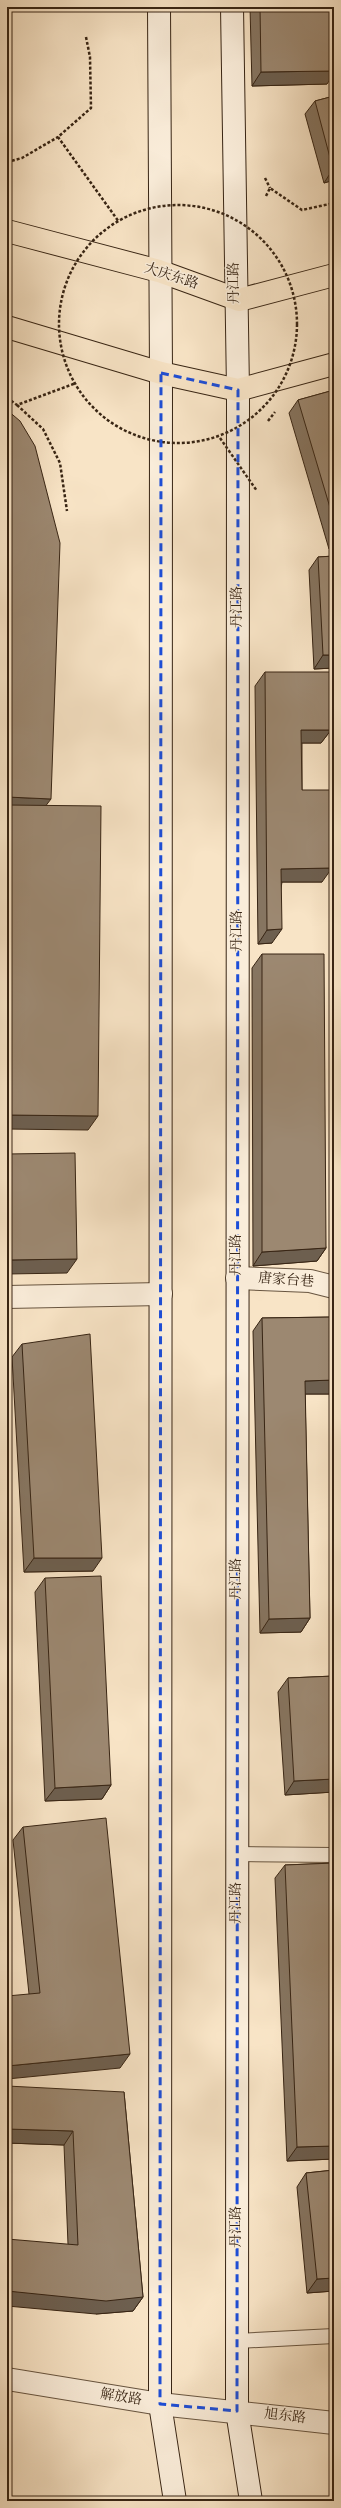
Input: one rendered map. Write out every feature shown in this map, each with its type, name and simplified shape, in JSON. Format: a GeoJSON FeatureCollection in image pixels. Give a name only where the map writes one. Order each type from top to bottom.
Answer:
{"type":"FeatureCollection","features":[{"type":"Feature","properties":{"kind":"main road"},"geometry":{"type":"LineString","coordinates":[[159,7],[159,272],[161,373],[160,2404],[175,2501]]}},
{"type":"Feature","properties":{"kind":"main road","name":"丹江路"},"geometry":{"type":"LineString","coordinates":[[232,7],[238,390],[237,2411],[251,2501]]}},
{"type":"Feature","properties":{"kind":"main road","name":"大庆东路"},"geometry":{"type":"LineString","coordinates":[[7,231],[159,272],[239,300],[334,275]]}},
{"type":"Feature","properties":{"kind":"main road"},"geometry":{"type":"LineString","coordinates":[[7,327],[161,373],[238,390],[334,364]]}},
{"type":"Feature","properties":{"kind":"main road","name":"唐家台巷"},"geometry":{"type":"LineString","coordinates":[[238,1278],[310,1281],[334,1287]]}},
{"type":"Feature","properties":{"kind":"main road"},"geometry":{"type":"LineString","coordinates":[[7,1298],[161,1294]]}},
{"type":"Feature","properties":{"kind":"main road","name":"解放路"},"geometry":{"type":"LineString","coordinates":[[7,2379],[160,2404],[237,2411]]}},
{"type":"Feature","properties":{"kind":"main road","name":"旭东路"},"geometry":{"type":"LineString","coordinates":[[237,2411],[334,2423]]}},
{"type":"Feature","properties":{"kind":"lane"},"geometry":{"type":"LineString","coordinates":[[237,1854],[334,1855]]}},
{"type":"Feature","properties":{"kind":"lane"},"geometry":{"type":"LineString","coordinates":[[237,2341],[334,2336]]}},
{"type":"Feature","properties":{"kind":"path"},"geometry":{"type":"LineString","coordinates":[[7,162],[22,158],[58,137],[91,108],[90,57],[86,37]]}},
{"type":"Feature","properties":{"kind":"path"},"geometry":{"type":"LineString","coordinates":[[58,137],[119,222]]}},
{"type":"Feature","properties":{"kind":"path"},"geometry":{"type":"LineString","coordinates":[[262,201],[270,188],[302,210],[334,203]]}},
{"type":"Feature","properties":{"kind":"path"},"geometry":{"type":"LineString","coordinates":[[174,205],[212,210],[246,227],[274,254],[292,289],[298,329],[290,368],[269,402],[238,428],[201,442],[160,443],[123,430],[91,406],[69,372],[59,335],[62,296],[77,261],[103,232],[119,222],[136,213],[174,205]]}},
{"type":"Feature","properties":{"kind":"path"},"geometry":{"type":"LineString","coordinates":[[246,227],[250,220]]}},
{"type":"Feature","properties":{"kind":"path"},"geometry":{"type":"LineString","coordinates":[[18,405],[76,383]]}},
{"type":"Feature","properties":{"kind":"path"},"geometry":{"type":"LineString","coordinates":[[7,398],[18,405],[42,428],[60,463],[67,511]]}},
{"type":"Feature","properties":{"kind":"path"},"geometry":{"type":"LineString","coordinates":[[264,428],[276,410]]}},
{"type":"Feature","properties":{"kind":"path"},"geometry":{"type":"LineString","coordinates":[[220,438],[257,491]]}},
{"type":"Feature","properties":{"kind":"path"},"geometry":{"type":"LineString","coordinates":[[253,486],[254,478]]}},
{"type":"Feature","properties":{"kind":"highlighted area"},"geometry":{"type":"Polygon","coordinates":[[[161,373],[238,390],[237,2411],[160,2404],[161,373]]]}},
{"type":"Feature","properties":{"kind":"building"},"geometry":{"type":"Polygon","coordinates":[[[260,7],[334,7],[334,71],[261,72],[260,7]]]}},
{"type":"Feature","properties":{"kind":"building"},"geometry":{"type":"Polygon","coordinates":[[[334,96],[334,169],[333,169],[315,101],[334,96]]]}},
{"type":"Feature","properties":{"kind":"building"},"geometry":{"type":"Polygon","coordinates":[[[334,390],[334,521],[298,400],[334,390]]]}},
{"type":"Feature","properties":{"kind":"building"},"geometry":{"type":"Polygon","coordinates":[[[7,410],[20,421],[35,446],[60,543],[51,799],[7,797],[7,410]]]}},
{"type":"Feature","properties":{"kind":"building"},"geometry":{"type":"Polygon","coordinates":[[[334,556],[334,655],[323,655],[318,557],[334,556]]]}},
{"type":"Feature","properties":{"kind":"building"},"geometry":{"type":"Polygon","coordinates":[[[265,672],[330,672],[331,730],[301,730],[302,790],[331,790],[332,868],[281,869],[282,929],[267,930],[265,672]]]}},
{"type":"Feature","properties":{"kind":"building"},"geometry":{"type":"Polygon","coordinates":[[[7,805],[101,806],[98,1116],[7,1115],[7,805]]]}},
{"type":"Feature","properties":{"kind":"building"},"geometry":{"type":"Polygon","coordinates":[[[262,954],[324,954],[326,1248],[262,1252],[262,954]]]}},
{"type":"Feature","properties":{"kind":"building"},"geometry":{"type":"Polygon","coordinates":[[[75,1153],[77,1259],[7,1260],[7,1154],[75,1153]]]}},
{"type":"Feature","properties":{"kind":"building"},"geometry":{"type":"Polygon","coordinates":[[[334,1317],[334,1380],[305,1381],[310,1618],[269,1619],[262,1318],[334,1317]]]}},
{"type":"Feature","properties":{"kind":"building"},"geometry":{"type":"Polygon","coordinates":[[[90,1334],[102,1558],[34,1558],[22,1344],[90,1334]]]}},
{"type":"Feature","properties":{"kind":"building"},"geometry":{"type":"Polygon","coordinates":[[[101,1576],[111,1785],[55,1788],[45,1578],[101,1576]]]}},
{"type":"Feature","properties":{"kind":"building"},"geometry":{"type":"Polygon","coordinates":[[[334,1676],[334,1779],[294,1781],[288,1678],[334,1676]]]}},
{"type":"Feature","properties":{"kind":"building"},"geometry":{"type":"Polygon","coordinates":[[[106,1818],[130,2054],[7,2066],[7,1996],[40,1993],[23,1827],[106,1818]]]}},
{"type":"Feature","properties":{"kind":"building"},"geometry":{"type":"Polygon","coordinates":[[[334,1863],[334,2146],[297,2147],[285,1865],[334,1863]]]}},
{"type":"Feature","properties":{"kind":"building"},"geometry":{"type":"Polygon","coordinates":[[[7,2086],[124,2092],[143,2297],[106,2301],[7,2291],[7,2239],[78,2245],[73,2131],[7,2129],[7,2086]]]}},
{"type":"Feature","properties":{"kind":"building"},"geometry":{"type":"Polygon","coordinates":[[[334,2170],[334,2278],[317,2279],[306,2173],[334,2170]]]}}]}
